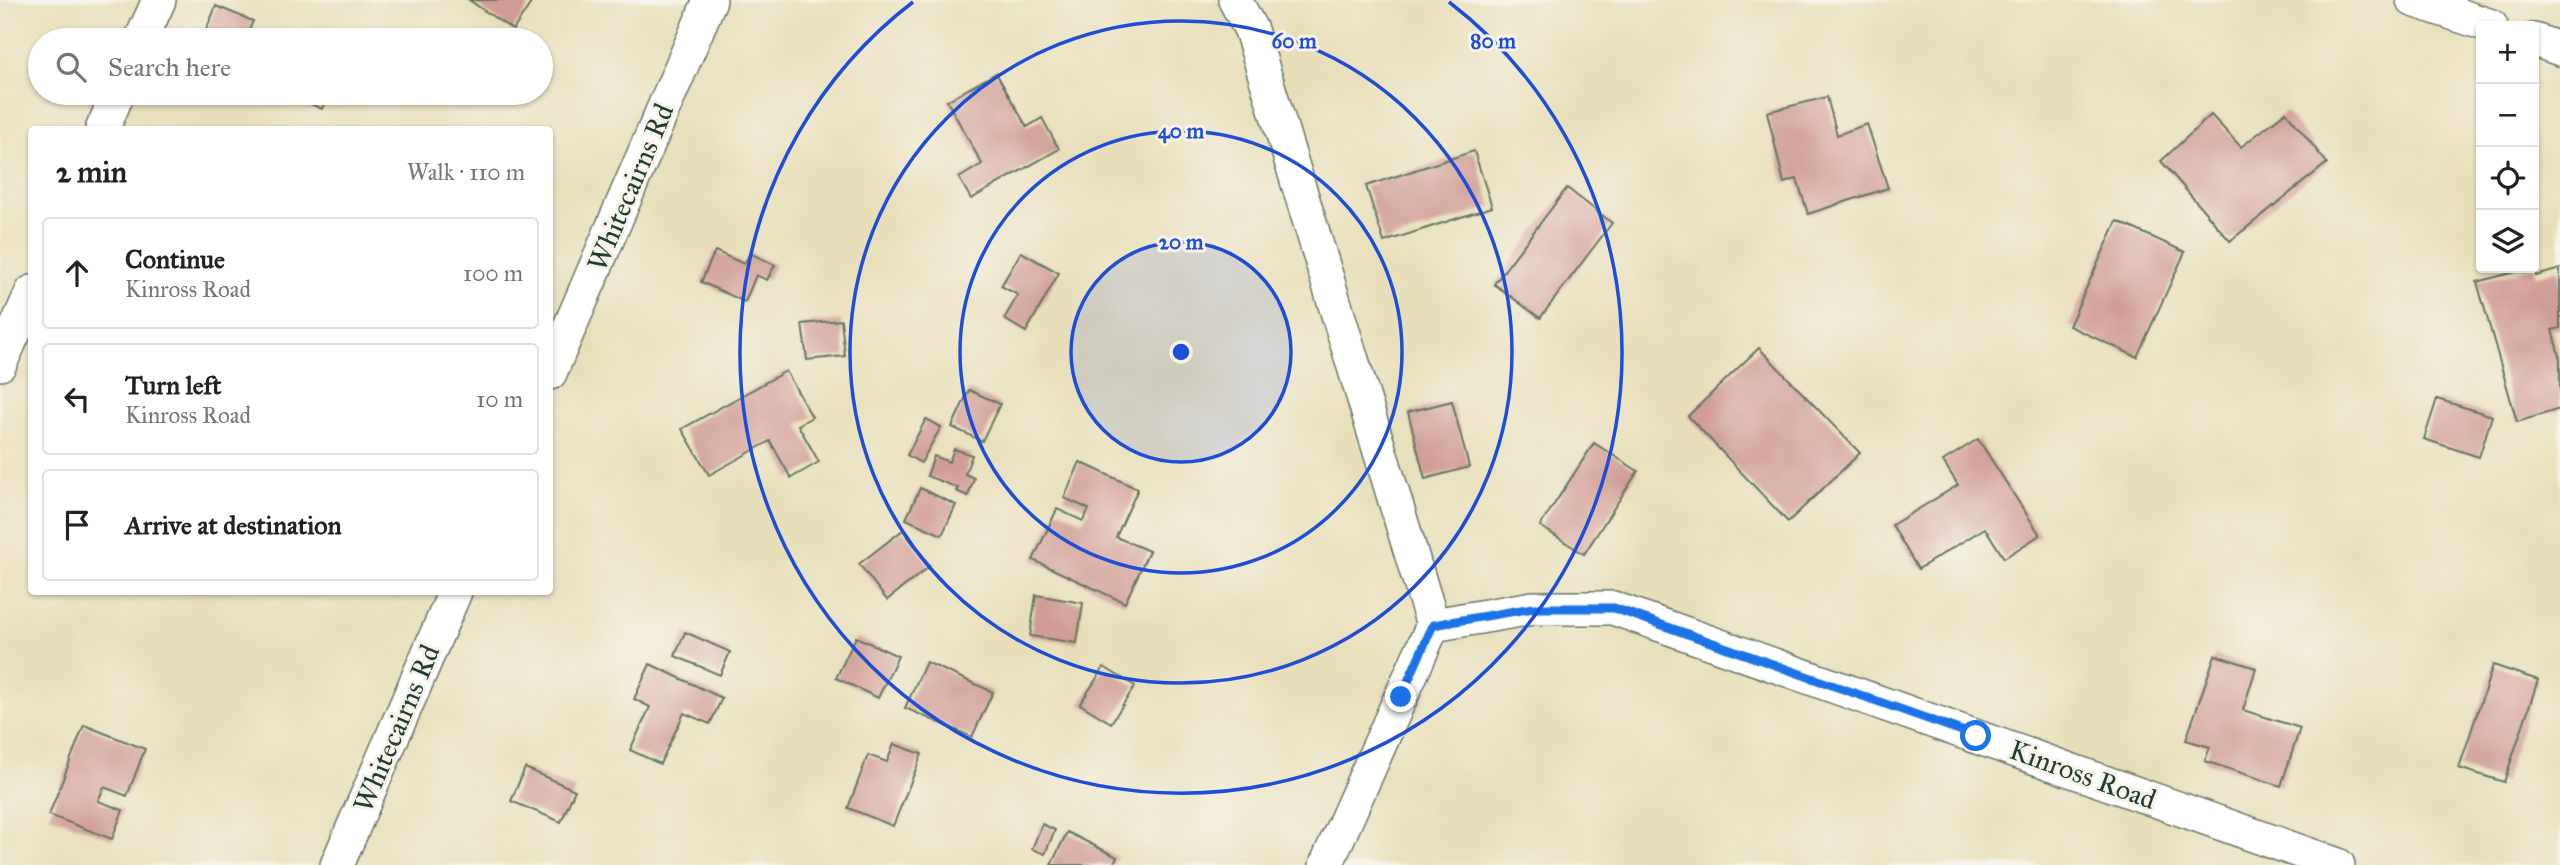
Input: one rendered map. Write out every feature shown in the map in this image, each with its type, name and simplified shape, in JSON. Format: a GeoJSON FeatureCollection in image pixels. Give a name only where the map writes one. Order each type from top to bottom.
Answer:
{"type":"FeatureCollection","features":[{"type":"Feature","properties":{"kind":"street"},"geometry":{"type":"LineString","coordinates":[[146,28],[159,0]]}},
{"type":"Feature","properties":{"kind":"street","name":"Whitecairns Rd"},"geometry":{"type":"LineString","coordinates":[[553,366],[710,0]]}},
{"type":"Feature","properties":{"kind":"street"},"geometry":{"type":"LineString","coordinates":[[1235,0],[1251,30],[1433,625],[1326,865]]}},
{"type":"Feature","properties":{"kind":"street"},"geometry":{"type":"LineString","coordinates":[[2413,0],[2476,21]]}},
{"type":"Feature","properties":{"kind":"street"},"geometry":{"type":"LineString","coordinates":[[2539,42],[2560,49]]}},
{"type":"Feature","properties":{"kind":"street"},"geometry":{"type":"LineString","coordinates":[[104,126],[113,105]]}},
{"type":"Feature","properties":{"kind":"street"},"geometry":{"type":"LineString","coordinates":[[0,364],[28,301]]}},
{"type":"Feature","properties":{"kind":"street","name":"Whitecairns Rd"},"geometry":{"type":"LineString","coordinates":[[337,865],[454,595]]}},
{"type":"Feature","properties":{"kind":"street","name":"Kinross Road"},"geometry":{"type":"LineString","coordinates":[[1433,625],[1533,608],[1614,608],[2338,865]]}},
{"type":"Feature","properties":{"kind":"building"},"geometry":{"type":"Polygon","coordinates":[[[469,0],[533,0],[514,28],[510,28],[469,0]]]}},
{"type":"Feature","properties":{"kind":"building"},"geometry":{"type":"Polygon","coordinates":[[[216,6],[253,21],[250,28],[207,28],[216,6]]]}},
{"type":"Feature","properties":{"kind":"building"},"geometry":{"type":"Polygon","coordinates":[[[996,73],[1027,127],[1042,118],[1059,149],[971,199],[959,178],[982,164],[947,101],[996,73]]]}},
{"type":"Feature","properties":{"kind":"building"},"geometry":{"type":"Polygon","coordinates":[[[1827,97],[1837,135],[1867,124],[1888,188],[1808,214],[1797,179],[1784,183],[1767,112],[1827,97]]]}},
{"type":"Feature","properties":{"kind":"building"},"geometry":{"type":"Polygon","coordinates":[[[2286,112],[2327,163],[2230,241],[2161,161],[2211,115],[2241,147],[2286,112]]]}},
{"type":"Feature","properties":{"kind":"building"},"geometry":{"type":"Polygon","coordinates":[[[1474,151],[1492,207],[1384,242],[1366,186],[1474,151]]]}},
{"type":"Feature","properties":{"kind":"building"},"geometry":{"type":"Polygon","coordinates":[[[1567,188],[1612,223],[1540,318],[1494,284],[1567,188]]]}},
{"type":"Feature","properties":{"kind":"building"},"geometry":{"type":"Polygon","coordinates":[[[2117,221],[2185,252],[2137,357],[2069,326],[2117,221]]]}},
{"type":"Feature","properties":{"kind":"building"},"geometry":{"type":"Polygon","coordinates":[[[715,251],[744,264],[750,253],[775,265],[767,280],[756,275],[745,302],[701,282],[715,251]]]}},
{"type":"Feature","properties":{"kind":"building"},"geometry":{"type":"Polygon","coordinates":[[[1021,252],[1059,273],[1026,332],[1004,319],[1018,295],[1001,286],[1021,252]]]}},
{"type":"Feature","properties":{"kind":"building"},"geometry":{"type":"Polygon","coordinates":[[[2560,269],[2560,328],[2552,330],[2560,359],[2560,409],[2517,422],[2477,282],[2511,273],[2535,273],[2536,276],[2560,269]]]}},
{"type":"Feature","properties":{"kind":"building"},"geometry":{"type":"Polygon","coordinates":[[[841,320],[845,356],[807,360],[802,324],[841,320]]]}},
{"type":"Feature","properties":{"kind":"building"},"geometry":{"type":"Polygon","coordinates":[[[1759,348],[1860,453],[1788,522],[1688,416],[1759,348]]]}},
{"type":"Feature","properties":{"kind":"building"},"geometry":{"type":"Polygon","coordinates":[[[786,371],[812,417],[798,425],[819,462],[791,478],[770,441],[709,475],[682,429],[786,371]]]}},
{"type":"Feature","properties":{"kind":"building"},"geometry":{"type":"Polygon","coordinates":[[[969,390],[1000,404],[982,441],[952,427],[969,390]]]}},
{"type":"Feature","properties":{"kind":"building"},"geometry":{"type":"Polygon","coordinates":[[[2437,399],[2492,416],[2479,457],[2424,439],[2437,399]]]}},
{"type":"Feature","properties":{"kind":"building"},"geometry":{"type":"Polygon","coordinates":[[[1452,401],[1469,467],[1425,479],[1408,412],[1452,401]]]}},
{"type":"Feature","properties":{"kind":"building"},"geometry":{"type":"Polygon","coordinates":[[[926,419],[941,427],[921,463],[907,455],[926,419]]]}},
{"type":"Feature","properties":{"kind":"building"},"geometry":{"type":"Polygon","coordinates":[[[1978,439],[2040,535],[2004,558],[1985,528],[1918,569],[1892,525],[1958,485],[1943,461],[1978,439]]]}},
{"type":"Feature","properties":{"kind":"building"},"geometry":{"type":"Polygon","coordinates":[[[1594,443],[1638,471],[1584,554],[1540,526],[1594,443]]]}},
{"type":"Feature","properties":{"kind":"building"},"geometry":{"type":"Polygon","coordinates":[[[954,449],[972,455],[965,474],[974,478],[968,496],[956,491],[958,488],[927,476],[934,456],[949,462],[954,449]]]}},
{"type":"Feature","properties":{"kind":"building"},"geometry":{"type":"Polygon","coordinates":[[[1080,462],[1138,489],[1116,537],[1149,551],[1125,603],[1033,560],[1057,509],[1083,521],[1089,509],[1064,498],[1080,462]]]}},
{"type":"Feature","properties":{"kind":"building"},"geometry":{"type":"Polygon","coordinates":[[[920,488],[956,505],[942,535],[906,519],[920,488]]]}},
{"type":"Feature","properties":{"kind":"building"},"geometry":{"type":"Polygon","coordinates":[[[903,530],[930,566],[887,600],[859,564],[903,530]]]}},
{"type":"Feature","properties":{"kind":"building"},"geometry":{"type":"Polygon","coordinates":[[[1036,595],[1083,603],[1077,643],[1030,636],[1036,595]]]}},
{"type":"Feature","properties":{"kind":"building"},"geometry":{"type":"Polygon","coordinates":[[[685,632],[730,652],[720,675],[675,656],[685,632]]]}},
{"type":"Feature","properties":{"kind":"building"},"geometry":{"type":"Polygon","coordinates":[[[856,637],[898,656],[878,698],[836,678],[856,637]]]}},
{"type":"Feature","properties":{"kind":"building"},"geometry":{"type":"Polygon","coordinates":[[[2215,655],[2256,668],[2243,710],[2300,728],[2281,786],[2205,761],[2210,747],[2186,740],[2215,655]]]}},
{"type":"Feature","properties":{"kind":"building"},"geometry":{"type":"Polygon","coordinates":[[[926,662],[993,692],[972,737],[905,708],[926,662]]]}},
{"type":"Feature","properties":{"kind":"building"},"geometry":{"type":"Polygon","coordinates":[[[650,664],[722,698],[710,724],[684,713],[660,764],[630,750],[650,707],[634,699],[650,664]]]}},
{"type":"Feature","properties":{"kind":"building"},"geometry":{"type":"Polygon","coordinates":[[[2493,665],[2538,680],[2504,782],[2459,768],[2493,665]]]}},
{"type":"Feature","properties":{"kind":"building"},"geometry":{"type":"Polygon","coordinates":[[[1104,667],[1135,686],[1111,723],[1080,704],[1104,667]]]}},
{"type":"Feature","properties":{"kind":"building"},"geometry":{"type":"Polygon","coordinates":[[[84,725],[145,749],[127,796],[104,787],[98,801],[123,810],[112,839],[49,815],[84,725]]]}},
{"type":"Feature","properties":{"kind":"building"},"geometry":{"type":"Polygon","coordinates":[[[894,744],[922,754],[893,826],[848,808],[868,755],[887,762],[894,744]]]}},
{"type":"Feature","properties":{"kind":"building"},"geometry":{"type":"Polygon","coordinates":[[[525,768],[575,790],[561,822],[511,801],[525,768]]]}},
{"type":"Feature","properties":{"kind":"building"},"geometry":{"type":"Polygon","coordinates":[[[1042,824],[1055,830],[1045,854],[1032,849],[1042,824]]]}},
{"type":"Feature","properties":{"kind":"building"},"geometry":{"type":"Polygon","coordinates":[[[1067,832],[1117,857],[1113,865],[1051,865],[1067,832]]]}},
{"type":"Feature","properties":{"kind":"route"},"geometry":{"type":"LineString","coordinates":[[1401,697],[1433,625],[1533,608],[1614,608],[1976,736]]}}]}
